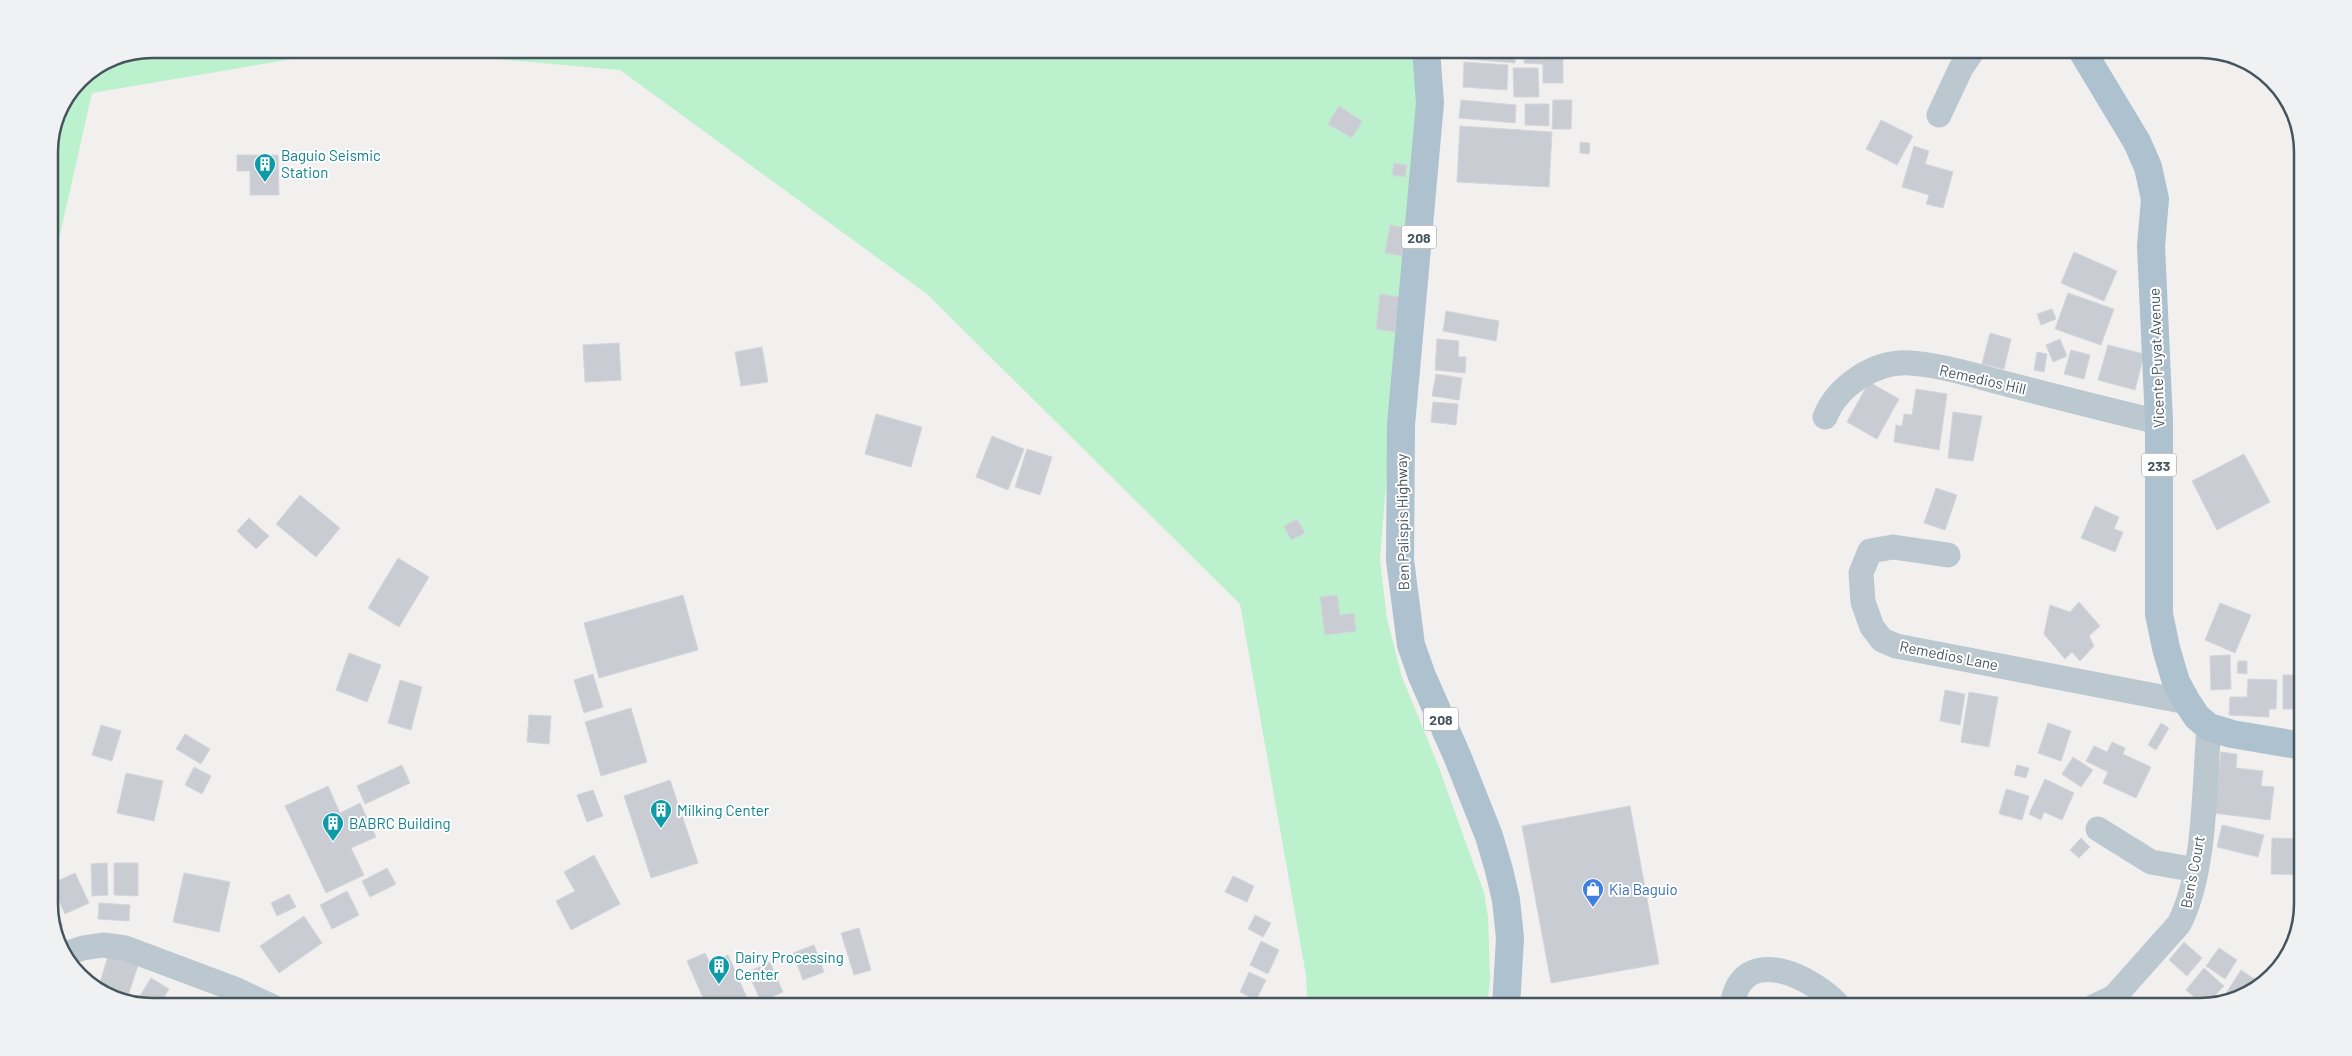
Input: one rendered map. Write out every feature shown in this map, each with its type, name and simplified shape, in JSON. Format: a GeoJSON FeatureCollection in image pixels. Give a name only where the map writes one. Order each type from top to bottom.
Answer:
{"type":"FeatureCollection","features":[{"type":"Feature","properties":{"kind":"main road","name":"Ben Palispis Highway"},"geometry":{"type":"LineString","coordinates":[[1427,58],[1430,103],[1402,426],[1400,560],[1411,645],[1422,676],[1458,758],[1489,836],[1505,893],[1510,938],[1507,998]]}},
{"type":"Feature","properties":{"kind":"main road","name":"Vicente Puyat Avenue"},"geometry":{"type":"LineString","coordinates":[[2086,58],[2137,142],[2148,167],[2155,199],[2151,246],[2159,422],[2159,614],[2176,682],[2197,717],[2209,727],[2232,734],[2294,744]]}},
{"type":"Feature","properties":{"kind":"street"},"geometry":{"type":"LineString","coordinates":[[1939,115],[1961,68],[1968,58]]}},
{"type":"Feature","properties":{"kind":"street","name":"Remedios Hill"},"geometry":{"type":"LineString","coordinates":[[1825,417],[1830,403],[1853,381],[1869,370],[1909,363],[1960,372],[2159,422]]}},
{"type":"Feature","properties":{"kind":"street","name":"Remedios Lane"},"geometry":{"type":"LineString","coordinates":[[1948,555],[1893,547],[1870,551],[1861,573],[1863,602],[1872,627],[1882,640],[1896,646],[2187,702]]}},
{"type":"Feature","properties":{"kind":"street","name":"Ben's Court"},"geometry":{"type":"LineString","coordinates":[[2112,998],[2179,924],[2186,911],[2196,870],[2209,727]]}},
{"type":"Feature","properties":{"kind":"street"},"geometry":{"type":"LineString","coordinates":[[2098,829],[2151,862],[2196,870]]}},
{"type":"Feature","properties":{"kind":"street"},"geometry":{"type":"LineString","coordinates":[[70,952],[103,945],[125,948],[254,998]]}},
{"type":"Feature","properties":{"kind":"street"},"geometry":{"type":"LineString","coordinates":[[1734,998],[1736,989],[1743,979],[1753,972],[1765,969],[1790,973],[1812,984],[1829,998]]}},
{"type":"Feature","properties":{"kind":"green space"},"geometry":{"type":"Polygon","coordinates":[[[145,58],[299,58],[92,93],[58,243],[58,139],[70,105],[85,85],[99,73],[133,59],[145,58]]]}},
{"type":"Feature","properties":{"kind":"green space"},"geometry":{"type":"Polygon","coordinates":[[[486,58],[1413,58],[1417,97],[1380,560],[1387,619],[1402,677],[1438,765],[1484,893],[1488,917],[1490,980],[1488,998],[1307,998],[1306,975],[1240,604],[927,294],[620,70],[486,58]]]}},
{"type":"Feature","properties":{"kind":"building"},"geometry":{"type":"Polygon","coordinates":[[[1467,58],[1515,58],[1515,63],[1467,58]]]}},
{"type":"Feature","properties":{"kind":"building"},"geometry":{"type":"Polygon","coordinates":[[[1524,58],[1563,58],[1563,83],[1543,83],[1543,64],[1524,63],[1524,58]]]}},
{"type":"Feature","properties":{"kind":"building"},"geometry":{"type":"Polygon","coordinates":[[[1464,62],[1508,65],[1507,90],[1463,87],[1464,62]]]}},
{"type":"Feature","properties":{"kind":"building"},"geometry":{"type":"Polygon","coordinates":[[[1513,68],[1538,68],[1539,97],[1514,97],[1513,68]]]}},
{"type":"Feature","properties":{"kind":"building"},"geometry":{"type":"Polygon","coordinates":[[[1461,100],[1516,105],[1515,123],[1459,118],[1461,100]]]}},
{"type":"Feature","properties":{"kind":"building"},"geometry":{"type":"Polygon","coordinates":[[[1553,100],[1572,100],[1571,129],[1552,129],[1553,100]]]}},
{"type":"Feature","properties":{"kind":"building"},"geometry":{"type":"Polygon","coordinates":[[[1525,104],[1549,104],[1549,126],[1525,125],[1525,104]]]}},
{"type":"Feature","properties":{"kind":"building"},"geometry":{"type":"Polygon","coordinates":[[[1339,106],[1362,121],[1352,138],[1328,124],[1339,106]]]}},
{"type":"Feature","properties":{"kind":"building"},"geometry":{"type":"Polygon","coordinates":[[[1881,120],[1913,136],[1897,165],[1866,149],[1881,120]]]}},
{"type":"Feature","properties":{"kind":"building"},"geometry":{"type":"Polygon","coordinates":[[[1460,126],[1552,132],[1549,187],[1457,182],[1460,126]]]}},
{"type":"Feature","properties":{"kind":"building"},"geometry":{"type":"Polygon","coordinates":[[[1580,142],[1590,143],[1589,154],[1580,153],[1580,142]]]}},
{"type":"Feature","properties":{"kind":"building"},"geometry":{"type":"Polygon","coordinates":[[[1914,146],[1929,151],[1925,164],[1953,172],[1943,208],[1926,204],[1929,195],[1902,187],[1914,146]]]}},
{"type":"Feature","properties":{"kind":"building","name":"Baguio Seismic Station"},"geometry":{"type":"Polygon","coordinates":[[[237,155],[278,155],[279,195],[250,195],[250,171],[237,171],[237,155]]]}},
{"type":"Feature","properties":{"kind":"building"},"geometry":{"type":"Polygon","coordinates":[[[1394,163],[1407,165],[1405,177],[1392,175],[1394,163]]]}},
{"type":"Feature","properties":{"kind":"building"},"geometry":{"type":"Polygon","coordinates":[[[1390,225],[1406,228],[1402,256],[1385,253],[1390,225]]]}},
{"type":"Feature","properties":{"kind":"building"},"geometry":{"type":"Polygon","coordinates":[[[2074,252],[2117,271],[2104,301],[2061,283],[2074,252]]]}},
{"type":"Feature","properties":{"kind":"building"},"geometry":{"type":"Polygon","coordinates":[[[2068,293],[2114,309],[2101,345],[2055,329],[2068,293]]]}},
{"type":"Feature","properties":{"kind":"building"},"geometry":{"type":"Polygon","coordinates":[[[1380,294],[1400,297],[1395,332],[1376,329],[1380,294]]]}},
{"type":"Feature","properties":{"kind":"building"},"geometry":{"type":"Polygon","coordinates":[[[2052,309],[2056,319],[2041,325],[2037,314],[2052,309]]]}},
{"type":"Feature","properties":{"kind":"building"},"geometry":{"type":"Polygon","coordinates":[[[1446,311],[1499,321],[1496,341],[1443,331],[1446,311]]]}},
{"type":"Feature","properties":{"kind":"building"},"geometry":{"type":"Polygon","coordinates":[[[1990,333],[2011,339],[2004,369],[1982,364],[1990,333]]]}},
{"type":"Feature","properties":{"kind":"building"},"geometry":{"type":"Polygon","coordinates":[[[1437,339],[1459,341],[1458,357],[1466,357],[1465,373],[1435,370],[1437,339]]]}},
{"type":"Feature","properties":{"kind":"building"},"geometry":{"type":"Polygon","coordinates":[[[2060,339],[2067,356],[2053,362],[2046,345],[2060,339]]]}},
{"type":"Feature","properties":{"kind":"building"},"geometry":{"type":"Polygon","coordinates":[[[619,343],[621,380],[585,382],[583,345],[619,343]]]}},
{"type":"Feature","properties":{"kind":"building"},"geometry":{"type":"Polygon","coordinates":[[[2108,345],[2144,354],[2135,390],[2098,380],[2108,345]]]}},
{"type":"Feature","properties":{"kind":"building"},"geometry":{"type":"Polygon","coordinates":[[[762,347],[768,382],[741,386],[735,352],[762,347]]]}},
{"type":"Feature","properties":{"kind":"building"},"geometry":{"type":"Polygon","coordinates":[[[2071,350],[2090,355],[2084,379],[2064,374],[2071,350]]]}},
{"type":"Feature","properties":{"kind":"building"},"geometry":{"type":"Polygon","coordinates":[[[2037,352],[2047,354],[2044,372],[2034,370],[2037,352]]]}},
{"type":"Feature","properties":{"kind":"building"},"geometry":{"type":"Polygon","coordinates":[[[1436,374],[1462,378],[1459,400],[1432,396],[1436,374]]]}},
{"type":"Feature","properties":{"kind":"building"},"geometry":{"type":"Polygon","coordinates":[[[1869,382],[1899,399],[1877,439],[1847,422],[1869,382]]]}},
{"type":"Feature","properties":{"kind":"building"},"geometry":{"type":"Polygon","coordinates":[[[1916,389],[1947,394],[1939,450],[1894,442],[1896,425],[1902,426],[1904,414],[1912,415],[1916,389]]]}},
{"type":"Feature","properties":{"kind":"building"},"geometry":{"type":"Polygon","coordinates":[[[1433,402],[1458,404],[1456,425],[1431,422],[1433,402]]]}},
{"type":"Feature","properties":{"kind":"building"},"geometry":{"type":"Polygon","coordinates":[[[1953,412],[1982,416],[1973,461],[1948,458],[1953,412]]]}},
{"type":"Feature","properties":{"kind":"building"},"geometry":{"type":"Polygon","coordinates":[[[876,414],[922,427],[911,467],[865,454],[876,414]]]}},
{"type":"Feature","properties":{"kind":"building"},"geometry":{"type":"Polygon","coordinates":[[[992,436],[1024,449],[1008,490],[976,477],[992,436]]]}},
{"type":"Feature","properties":{"kind":"building"},"geometry":{"type":"Polygon","coordinates":[[[1027,449],[1052,457],[1040,495],[1015,487],[1027,449]]]}},
{"type":"Feature","properties":{"kind":"building"},"geometry":{"type":"Polygon","coordinates":[[[2244,454],[2270,502],[2217,530],[2192,481],[2244,454]]]}},
{"type":"Feature","properties":{"kind":"building"},"geometry":{"type":"Polygon","coordinates":[[[1936,488],[1957,495],[1945,530],[1924,523],[1936,488]]]}},
{"type":"Feature","properties":{"kind":"building"},"geometry":{"type":"Polygon","coordinates":[[[300,495],[340,528],[316,557],[276,524],[300,495]]]}},
{"type":"Feature","properties":{"kind":"building"},"geometry":{"type":"Polygon","coordinates":[[[2095,506],[2119,517],[2114,529],[2123,532],[2115,552],[2081,538],[2095,506]]]}},
{"type":"Feature","properties":{"kind":"building"},"geometry":{"type":"Polygon","coordinates":[[[249,518],[269,536],[256,549],[237,531],[249,518]]]}},
{"type":"Feature","properties":{"kind":"building"},"geometry":{"type":"Polygon","coordinates":[[[1297,519],[1305,533],[1291,540],[1284,526],[1297,519]]]}},
{"type":"Feature","properties":{"kind":"building"},"geometry":{"type":"Polygon","coordinates":[[[398,558],[429,577],[399,627],[368,608],[398,558]]]}},
{"type":"Feature","properties":{"kind":"building"},"geometry":{"type":"Polygon","coordinates":[[[683,595],[698,650],[599,678],[584,623],[683,595]]]}},
{"type":"Feature","properties":{"kind":"building"},"geometry":{"type":"Polygon","coordinates":[[[1337,595],[1340,615],[1354,613],[1356,631],[1325,635],[1320,597],[1337,595]]]}},
{"type":"Feature","properties":{"kind":"building"},"geometry":{"type":"Polygon","coordinates":[[[2079,602],[2100,626],[2089,636],[2094,646],[2080,661],[2072,652],[2065,659],[2044,634],[2050,605],[2070,612],[2079,602]]]}},
{"type":"Feature","properties":{"kind":"building"},"geometry":{"type":"Polygon","coordinates":[[[2220,603],[2251,615],[2235,653],[2205,640],[2220,603]]]}},
{"type":"Feature","properties":{"kind":"building"},"geometry":{"type":"Polygon","coordinates":[[[349,653],[381,665],[367,702],[336,690],[349,653]]]}},
{"type":"Feature","properties":{"kind":"building"},"geometry":{"type":"Polygon","coordinates":[[[2230,655],[2231,689],[2211,690],[2210,656],[2230,655]]]}},
{"type":"Feature","properties":{"kind":"building"},"geometry":{"type":"Polygon","coordinates":[[[2238,661],[2247,661],[2247,674],[2237,673],[2238,661]]]}},
{"type":"Feature","properties":{"kind":"building"},"geometry":{"type":"Polygon","coordinates":[[[593,674],[603,707],[584,713],[574,680],[593,674]]]}},
{"type":"Feature","properties":{"kind":"building"},"geometry":{"type":"Polygon","coordinates":[[[2283,675],[2294,675],[2294,709],[2283,709],[2283,675]]]}},
{"type":"Feature","properties":{"kind":"building"},"geometry":{"type":"Polygon","coordinates":[[[2248,679],[2277,680],[2276,709],[2269,709],[2269,717],[2229,715],[2230,697],[2247,697],[2248,679]]]}},
{"type":"Feature","properties":{"kind":"building"},"geometry":{"type":"Polygon","coordinates":[[[400,680],[422,687],[411,730],[388,723],[400,680]]]}},
{"type":"Feature","properties":{"kind":"building"},"geometry":{"type":"Polygon","coordinates":[[[1945,690],[1965,694],[1960,725],[1940,721],[1945,690]]]}},
{"type":"Feature","properties":{"kind":"building"},"geometry":{"type":"Polygon","coordinates":[[[1969,692],[1998,697],[1989,747],[1961,742],[1969,692]]]}},
{"type":"Feature","properties":{"kind":"building"},"geometry":{"type":"Polygon","coordinates":[[[631,708],[647,762],[601,776],[585,722],[631,708]]]}},
{"type":"Feature","properties":{"kind":"building"},"geometry":{"type":"Polygon","coordinates":[[[529,715],[551,716],[549,744],[527,742],[529,715]]]}},
{"type":"Feature","properties":{"kind":"building"},"geometry":{"type":"Polygon","coordinates":[[[2048,723],[2071,731],[2061,761],[2038,753],[2048,723]]]}},
{"type":"Feature","properties":{"kind":"building"},"geometry":{"type":"Polygon","coordinates":[[[2161,723],[2169,728],[2156,750],[2148,745],[2161,723]]]}},
{"type":"Feature","properties":{"kind":"building"},"geometry":{"type":"Polygon","coordinates":[[[101,725],[121,731],[112,761],[92,755],[101,725]]]}},
{"type":"Feature","properties":{"kind":"building"},"geometry":{"type":"Polygon","coordinates":[[[185,734],[210,749],[201,764],[176,749],[185,734]]]}},
{"type":"Feature","properties":{"kind":"building"},"geometry":{"type":"Polygon","coordinates":[[[2112,742],[2125,748],[2123,754],[2151,767],[2136,798],[2103,783],[2108,772],[2086,761],[2094,746],[2107,752],[2112,742]]]}},
{"type":"Feature","properties":{"kind":"building"},"geometry":{"type":"Polygon","coordinates":[[[2221,752],[2237,754],[2236,768],[2263,771],[2261,786],[2274,787],[2270,820],[2213,813],[2221,752]]]}},
{"type":"Feature","properties":{"kind":"building"},"geometry":{"type":"Polygon","coordinates":[[[2073,757],[2093,770],[2081,787],[2062,774],[2073,757]]]}},
{"type":"Feature","properties":{"kind":"building"},"geometry":{"type":"Polygon","coordinates":[[[402,765],[410,783],[365,804],[357,786],[402,765]]]}},
{"type":"Feature","properties":{"kind":"building"},"geometry":{"type":"Polygon","coordinates":[[[2017,765],[2029,768],[2026,778],[2014,775],[2017,765]]]}},
{"type":"Feature","properties":{"kind":"building"},"geometry":{"type":"Polygon","coordinates":[[[194,767],[211,776],[202,794],[185,785],[194,767]]]}},
{"type":"Feature","properties":{"kind":"building"},"geometry":{"type":"Polygon","coordinates":[[[126,773],[163,781],[154,821],[117,813],[126,773]]]}},
{"type":"Feature","properties":{"kind":"building"},"geometry":{"type":"Polygon","coordinates":[[[2045,779],[2074,793],[2062,820],[2044,812],[2041,820],[2029,814],[2045,779]]]}},
{"type":"Feature","properties":{"kind":"building","name":"Milking Center"},"geometry":{"type":"Polygon","coordinates":[[[670,780],[698,863],[651,878],[624,796],[670,780]]]}},
{"type":"Feature","properties":{"kind":"building","name":"BABRC Building"},"geometry":{"type":"Polygon","coordinates":[[[328,786],[340,813],[360,803],[376,837],[351,848],[364,875],[326,893],[285,806],[328,786]]]}},
{"type":"Feature","properties":{"kind":"building"},"geometry":{"type":"Polygon","coordinates":[[[2006,789],[2029,796],[2022,820],[1999,814],[2006,789]]]}},
{"type":"Feature","properties":{"kind":"building"},"geometry":{"type":"Polygon","coordinates":[[[593,790],[603,816],[587,822],[577,795],[593,790]]]}},
{"type":"Feature","properties":{"kind":"building","name":"Kia Baguio"},"geometry":{"type":"Polygon","coordinates":[[[1630,806],[1659,964],[1551,983],[1522,826],[1630,806]]]}},
{"type":"Feature","properties":{"kind":"building"},"geometry":{"type":"Polygon","coordinates":[[[2222,825],[2264,835],[2258,857],[2217,847],[2222,825]]]}},
{"type":"Feature","properties":{"kind":"building"},"geometry":{"type":"Polygon","coordinates":[[[2081,838],[2090,847],[2079,858],[2070,850],[2081,838]]]}},
{"type":"Feature","properties":{"kind":"building"},"geometry":{"type":"Polygon","coordinates":[[[2272,838],[2294,839],[2294,875],[2271,874],[2272,838]]]}},
{"type":"Feature","properties":{"kind":"building"},"geometry":{"type":"Polygon","coordinates":[[[594,855],[620,904],[571,930],[556,901],[575,891],[564,872],[594,855]]]}},
{"type":"Feature","properties":{"kind":"building"},"geometry":{"type":"Polygon","coordinates":[[[107,863],[108,895],[92,896],[91,864],[107,863]]]}},
{"type":"Feature","properties":{"kind":"building"},"geometry":{"type":"Polygon","coordinates":[[[114,863],[138,863],[138,896],[114,895],[114,863]]]}},
{"type":"Feature","properties":{"kind":"building"},"geometry":{"type":"Polygon","coordinates":[[[387,868],[396,884],[370,897],[362,881],[387,868]]]}},
{"type":"Feature","properties":{"kind":"building"},"geometry":{"type":"Polygon","coordinates":[[[75,873],[89,903],[65,914],[58,899],[58,881],[75,873]]]}},
{"type":"Feature","properties":{"kind":"building"},"geometry":{"type":"Polygon","coordinates":[[[184,873],[230,882],[219,932],[173,922],[184,873]]]}},
{"type":"Feature","properties":{"kind":"building"},"geometry":{"type":"Polygon","coordinates":[[[1233,876],[1254,886],[1247,902],[1225,892],[1233,876]]]}},
{"type":"Feature","properties":{"kind":"building"},"geometry":{"type":"Polygon","coordinates":[[[347,891],[359,915],[332,929],[320,905],[347,891]]]}},
{"type":"Feature","properties":{"kind":"building"},"geometry":{"type":"Polygon","coordinates":[[[289,894],[296,907],[277,916],[271,903],[289,894]]]}},
{"type":"Feature","properties":{"kind":"building"},"geometry":{"type":"Polygon","coordinates":[[[99,903],[130,905],[129,921],[98,919],[99,903]]]}},
{"type":"Feature","properties":{"kind":"building"},"geometry":{"type":"Polygon","coordinates":[[[1255,915],[1271,923],[1263,937],[1248,929],[1255,915]]]}},
{"type":"Feature","properties":{"kind":"building"},"geometry":{"type":"Polygon","coordinates":[[[304,916],[322,943],[279,973],[260,946],[304,916]]]}},
{"type":"Feature","properties":{"kind":"building"},"geometry":{"type":"Polygon","coordinates":[[[59,917],[63,926],[60,928],[59,917]]]}},
{"type":"Feature","properties":{"kind":"building"},"geometry":{"type":"Polygon","coordinates":[[[859,928],[871,970],[854,975],[841,933],[859,928]]]}},
{"type":"Feature","properties":{"kind":"building"},"geometry":{"type":"Polygon","coordinates":[[[1261,941],[1279,950],[1268,974],[1250,965],[1261,941]]]}},
{"type":"Feature","properties":{"kind":"building"},"geometry":{"type":"Polygon","coordinates":[[[2184,942],[2202,958],[2187,976],[2169,960],[2184,942]]]}},
{"type":"Feature","properties":{"kind":"building"},"geometry":{"type":"Polygon","coordinates":[[[814,945],[824,972],[803,980],[793,953],[814,945]]]}},
{"type":"Feature","properties":{"kind":"building"},"geometry":{"type":"Polygon","coordinates":[[[2219,948],[2237,960],[2225,979],[2206,966],[2219,948]]]}},
{"type":"Feature","properties":{"kind":"building"},"geometry":{"type":"Polygon","coordinates":[[[109,953],[139,962],[128,996],[100,983],[109,953]]]}},
{"type":"Feature","properties":{"kind":"building","name":"Dairy Processing Center"},"geometry":{"type":"Polygon","coordinates":[[[705,953],[710,963],[728,955],[747,998],[703,998],[687,961],[705,953]]]}},
{"type":"Feature","properties":{"kind":"building"},"geometry":{"type":"Polygon","coordinates":[[[770,962],[783,992],[770,998],[759,998],[748,972],[770,962]]]}},
{"type":"Feature","properties":{"kind":"building"},"geometry":{"type":"Polygon","coordinates":[[[2204,968],[2224,986],[2213,998],[2196,998],[2186,990],[2204,968]]]}},
{"type":"Feature","properties":{"kind":"building"},"geometry":{"type":"Polygon","coordinates":[[[2241,970],[2256,980],[2242,989],[2224,996],[2241,970]]]}},
{"type":"Feature","properties":{"kind":"building"},"geometry":{"type":"Polygon","coordinates":[[[1249,972],[1266,980],[1257,998],[1252,998],[1240,992],[1249,972]]]}},
{"type":"Feature","properties":{"kind":"building"},"geometry":{"type":"Polygon","coordinates":[[[151,978],[169,989],[164,998],[139,998],[151,978]]]}},
{"type":"Feature","properties":{"kind":"place","name":"Baguio Seismic Station"},"geometry":{"type":"Point","coordinates":[265,183]}},
{"type":"Feature","properties":{"kind":"place","name":"Milking Center"},"geometry":{"type":"Point","coordinates":[661,829]}},
{"type":"Feature","properties":{"kind":"place","name":"BABRC Building"},"geometry":{"type":"Point","coordinates":[333,842]}},
{"type":"Feature","properties":{"kind":"place","name":"Kia Baguio"},"geometry":{"type":"Point","coordinates":[1593,908]}},
{"type":"Feature","properties":{"kind":"place","name":"Dairy Processing Center"},"geometry":{"type":"Point","coordinates":[719,985]}}]}
